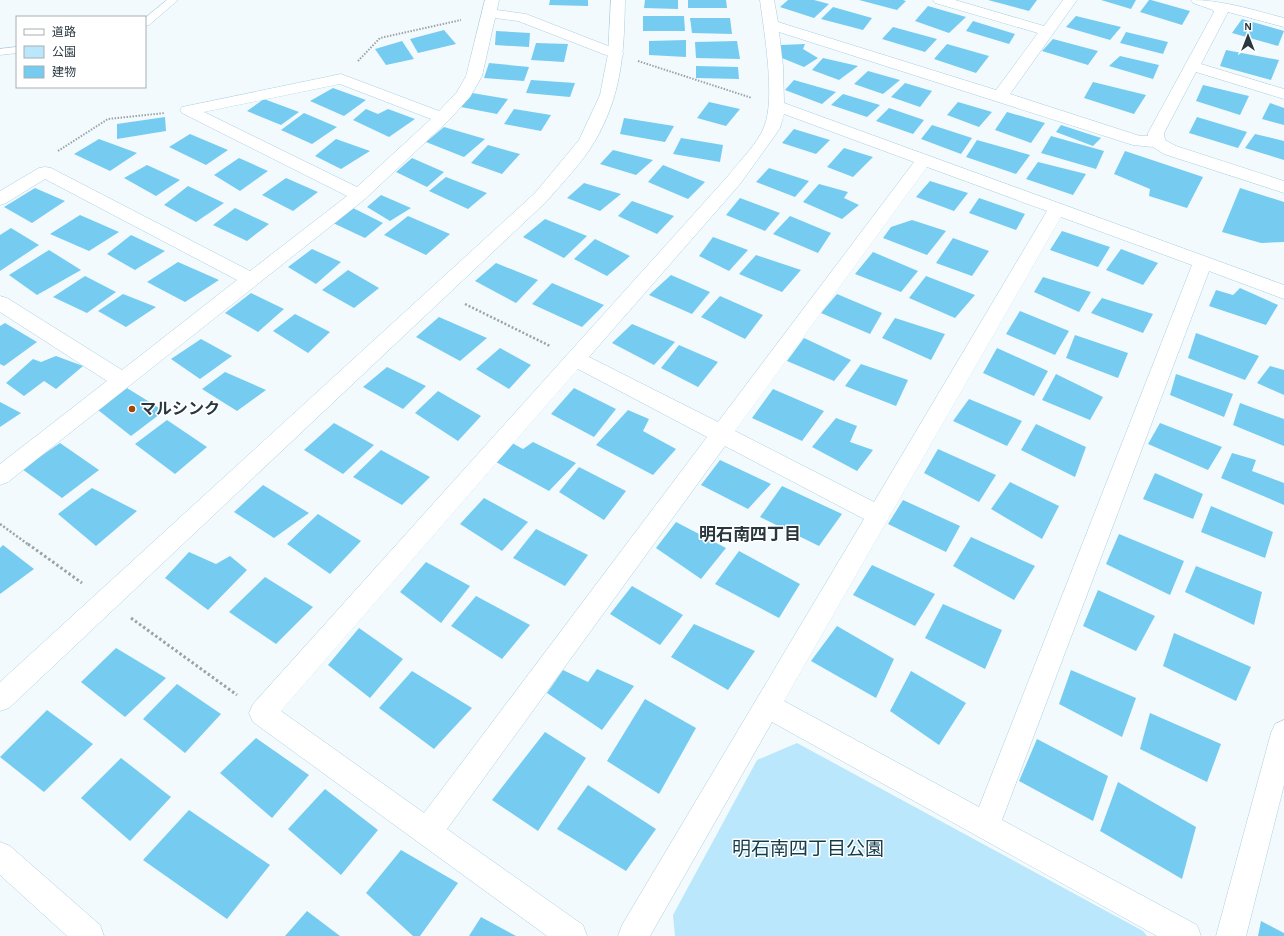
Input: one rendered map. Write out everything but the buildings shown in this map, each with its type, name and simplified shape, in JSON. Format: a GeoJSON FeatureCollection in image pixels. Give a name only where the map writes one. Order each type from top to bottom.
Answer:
{"type":"FeatureCollection","features":[{"type":"Feature","properties":{"kind":"street"},"geometry":{"type":"LineString","coordinates":[[0,699],[541,197],[587,141],[608,95],[616,54],[618,0]]}},
{"type":"Feature","properties":{"kind":"street"},"geometry":{"type":"LineString","coordinates":[[572,936],[262,713],[734,180],[772,127],[777,106],[771,25],[767,0]]}},
{"type":"Feature","properties":{"kind":"street"},"geometry":{"type":"LineString","coordinates":[[940,0],[1047,31]]}},
{"type":"Feature","properties":{"kind":"street"},"geometry":{"type":"LineString","coordinates":[[1000,96],[1070,0]]}},
{"type":"Feature","properties":{"kind":"street"},"geometry":{"type":"LineString","coordinates":[[1198,0],[1220,8],[1231,8],[1284,23]]}},
{"type":"Feature","properties":{"kind":"street"},"geometry":{"type":"LineString","coordinates":[[0,476],[359,195],[442,118],[464,94],[474,76],[491,7],[616,54]]}},
{"type":"Feature","properties":{"kind":"street"},"geometry":{"type":"LineString","coordinates":[[1157,142],[1156,133],[1221,12],[1220,8]]}},
{"type":"Feature","properties":{"kind":"street"},"geometry":{"type":"LineString","coordinates":[[771,25],[1000,96],[1138,141],[1157,142],[1170,150],[1284,188]]}},
{"type":"Feature","properties":{"kind":"street"},"geometry":{"type":"LineString","coordinates":[[1193,66],[1284,94]]}},
{"type":"Feature","properties":{"kind":"street"},"geometry":{"type":"LineString","coordinates":[[188,110],[341,79],[442,118]]}},
{"type":"Feature","properties":{"kind":"street"},"geometry":{"type":"LineString","coordinates":[[777,106],[1284,292]]}},
{"type":"Feature","properties":{"kind":"street"},"geometry":{"type":"LineString","coordinates":[[188,110],[359,195]]}},
{"type":"Feature","properties":{"kind":"street"},"geometry":{"type":"LineString","coordinates":[[427,832],[924,160]]}},
{"type":"Feature","properties":{"kind":"street"},"geometry":{"type":"LineString","coordinates":[[0,199],[45,172],[252,280]]}},
{"type":"Feature","properties":{"kind":"street"},"geometry":{"type":"LineString","coordinates":[[633,936],[1057,209]]}},
{"type":"Feature","properties":{"kind":"street"},"geometry":{"type":"LineString","coordinates":[[986,826],[1203,262]]}},
{"type":"Feature","properties":{"kind":"street"},"geometry":{"type":"LineString","coordinates":[[0,303],[122,380]]}},
{"type":"Feature","properties":{"kind":"street"},"geometry":{"type":"LineString","coordinates":[[576,360],[878,515]]}},
{"type":"Feature","properties":{"kind":"street"},"geometry":{"type":"LineString","coordinates":[[767,704],[1186,936]]}},
{"type":"Feature","properties":{"kind":"street"},"geometry":{"type":"LineString","coordinates":[[1231,936],[1284,733]]}},
{"type":"Feature","properties":{"kind":"street"},"geometry":{"type":"LineString","coordinates":[[0,856],[89,936]]}},
{"type":"Feature","properties":{"kind":"lane"},"geometry":{"type":"LineString","coordinates":[[146,23],[173,0]]}},
{"type":"Feature","properties":{"kind":"lane"},"geometry":{"type":"LineString","coordinates":[[0,52],[16,50]]}},
{"type":"Feature","properties":{"kind":"path"},"geometry":{"type":"LineString","coordinates":[[341,79],[380,38],[491,7]]}},
{"type":"Feature","properties":{"kind":"path"},"geometry":{"type":"LineString","coordinates":[[616,54],[777,106]]}},
{"type":"Feature","properties":{"kind":"path"},"geometry":{"type":"LineString","coordinates":[[45,172],[44,160],[108,119],[188,110]]}},
{"type":"Feature","properties":{"kind":"path"},"geometry":{"type":"LineString","coordinates":[[439,292],[576,360]]}},
{"type":"Feature","properties":{"kind":"green space","name":"明石南四丁目公園"},"geometry":{"type":"Polygon","coordinates":[[[797,743],[1143,931],[1147,936],[675,936],[673,915],[757,760],[797,743]]]}},
{"type":"Feature","properties":{"kind":"place","name":"マルシンク"},"geometry":{"type":"Point","coordinates":[132,409]}},
{"type":"Feature","properties":{"kind":"district","name":"明石南四丁目"},"geometry":{"type":"Point","coordinates":[750,534]}}]}
